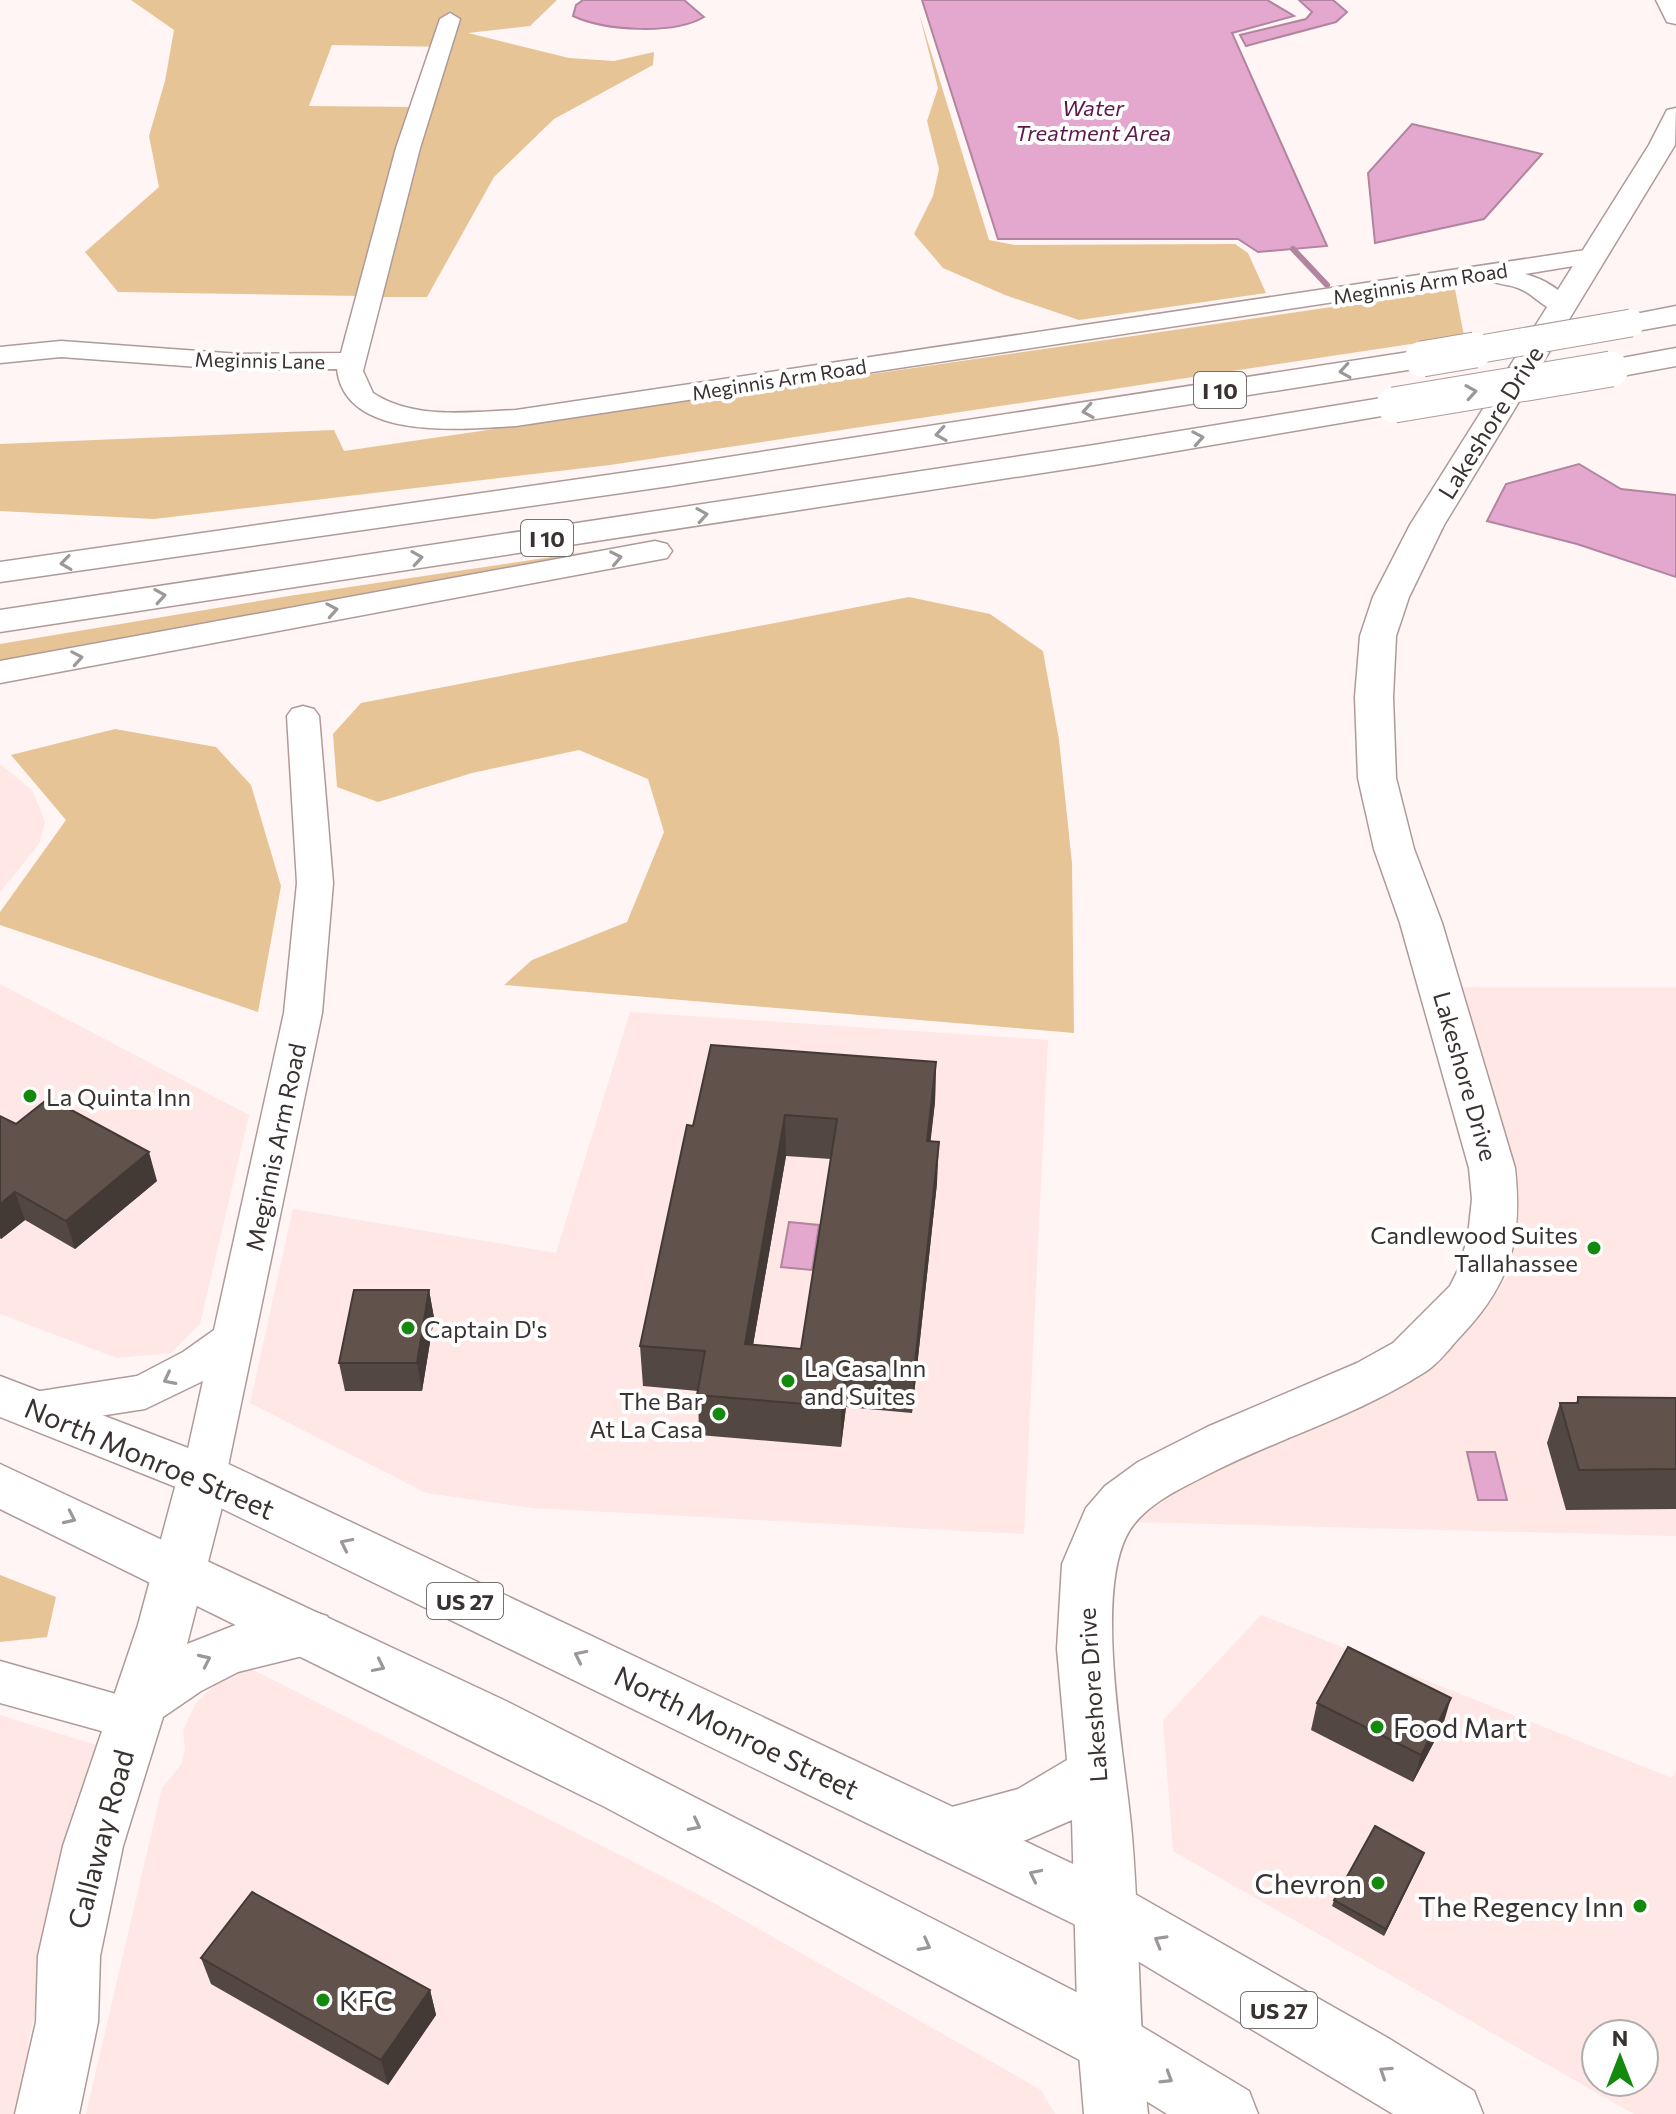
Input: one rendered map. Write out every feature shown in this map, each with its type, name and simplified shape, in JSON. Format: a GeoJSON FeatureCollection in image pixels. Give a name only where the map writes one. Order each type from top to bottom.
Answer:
{"type":"FeatureCollection","features":[{"type":"Feature","properties":{"kind":"main road"},"geometry":{"type":"LineString","coordinates":[[1668,0],[1676,17]]}},
{"type":"Feature","properties":{"kind":"main road","name":"Lakeshore Drive"},"geometry":{"type":"LineString","coordinates":[[1116,2114],[1109,2042],[1103,1839],[1085,1649],[1085,1592],[1089,1564],[1105,1523],[1124,1501],[1156,1477],[1225,1441],[1375,1377],[1411,1357],[1469,1297],[1483,1268],[1492,1236],[1495,1199],[1492,1168],[1473,1095],[1383,807],[1377,778],[1374,679],[1378,636],[1408,558],[1676,116]]}},
{"type":"Feature","properties":{"kind":"main road","name":"I 10"},"geometry":{"type":"LineString","coordinates":[[0,572],[670,476],[1422,359],[1676,315]]}},
{"type":"Feature","properties":{"kind":"main road","name":"I 10"},"geometry":{"type":"LineString","coordinates":[[0,621],[1094,455],[1676,357]]}},
{"type":"Feature","properties":{"kind":"main road"},"geometry":{"type":"LineString","coordinates":[[0,672],[964,493],[1094,455]]}},
{"type":"Feature","properties":{"kind":"main road"},"geometry":{"type":"LineString","coordinates":[[0,544],[502,486],[670,476]]}},
{"type":"Feature","properties":{"kind":"main road","name":"North Monroe Street"},"geometry":{"type":"LineString","coordinates":[[17,1403],[204,1476],[1105,1909],[1366,2060],[1451,2114]]}},
{"type":"Feature","properties":{"kind":"main road","name":"Meginnis Arm Road"},"geometry":{"type":"LineString","coordinates":[[180,1570],[204,1476]]}},
{"type":"Feature","properties":{"kind":"main road"},"geometry":{"type":"LineString","coordinates":[[0,1485],[625,1789],[1109,2042],[1226,2114]]}},
{"type":"Feature","properties":{"kind":"main road","name":"Callaway Road"},"geometry":{"type":"LineString","coordinates":[[47,2114],[67,2022],[69,1956],[93,1846],[180,1570]]}},
{"type":"Feature","properties":{"kind":"main road"},"geometry":{"type":"LineString","coordinates":[[137,1710],[187,1668],[233,1647],[308,1633]]}},
{"type":"Feature","properties":{"kind":"main road"},"geometry":{"type":"LineString","coordinates":[[947,1833],[1034,1813],[1072,1792],[1096,1771]]}},
{"type":"Feature","properties":{"kind":"street"},"geometry":{"type":"LineString","coordinates":[[351,366],[408,148],[450,19]]}},
{"type":"Feature","properties":{"kind":"street","name":"Meginnis Arm Road"},"geometry":{"type":"LineString","coordinates":[[351,366],[357,392],[364,401],[395,413],[449,420],[516,418],[1592,256]]}},
{"type":"Feature","properties":{"kind":"street"},"geometry":{"type":"LineString","coordinates":[[1473,275],[1506,276],[1527,282],[1547,292],[1561,306]]}},
{"type":"Feature","properties":{"kind":"street","name":"Meginnis Lane"},"geometry":{"type":"LineString","coordinates":[[0,355],[61,349],[168,358],[188,368],[214,371],[351,366]]}},
{"type":"Feature","properties":{"kind":"street","name":"Meginnis Arm Road"},"geometry":{"type":"LineString","coordinates":[[204,1476],[303,1013],[315,883],[303,716]]}},
{"type":"Feature","properties":{"kind":"street"},"geometry":{"type":"LineString","coordinates":[[17,1403],[145,1392],[198,1364],[235,1337]]}},
{"type":"Feature","properties":{"kind":"street"},"geometry":{"type":"LineString","coordinates":[[0,1682],[137,1710]]}},
{"type":"Feature","properties":{"kind":"shaded area"},"geometry":{"type":"Polygon","coordinates":[[[131,0],[557,0],[530,26],[468,33],[569,58],[614,61],[654,52],[653,65],[554,119],[494,177],[427,297],[382,297],[418,148],[449,47],[332,45],[309,106],[412,107],[361,296],[118,292],[85,252],[159,187],[149,136],[165,81],[174,30],[131,0]]]}},
{"type":"Feature","properties":{"kind":"shaded area"},"geometry":{"type":"Polygon","coordinates":[[[919,13],[989,240],[1015,245],[1235,244],[1248,253],[1266,293],[1079,320],[1005,295],[943,268],[914,234],[933,196],[939,169],[927,121],[938,88],[919,13]]]}},
{"type":"Feature","properties":{"kind":"shaded area"},"geometry":{"type":"Polygon","coordinates":[[[1455,289],[1464,336],[610,465],[154,519],[0,511],[0,444],[334,430],[344,451],[1455,289]]]}},
{"type":"Feature","properties":{"kind":"shaded area"},"geometry":{"type":"Polygon","coordinates":[[[639,544],[642,548],[0,666],[0,644],[289,596],[639,544]]]}},
{"type":"Feature","properties":{"kind":"shaded area"},"geometry":{"type":"Polygon","coordinates":[[[909,597],[990,614],[1043,651],[1059,740],[1072,863],[1074,1033],[504,985],[532,960],[627,922],[664,832],[648,779],[579,750],[472,773],[378,802],[337,787],[333,734],[361,703],[909,597]]]}},
{"type":"Feature","properties":{"kind":"shaded area"},"geometry":{"type":"Polygon","coordinates":[[[115,729],[216,747],[251,785],[281,886],[258,1012],[0,925],[0,912],[66,820],[11,755],[115,729]]]}},
{"type":"Feature","properties":{"kind":"shaded area"},"geometry":{"type":"Polygon","coordinates":[[[0,764],[32,790],[45,822],[39,844],[0,892],[0,764]]]}},
{"type":"Feature","properties":{"kind":"shaded area"},"geometry":{"type":"Polygon","coordinates":[[[0,984],[249,1115],[200,1324],[171,1353],[117,1358],[0,1314],[0,984]]]}},
{"type":"Feature","properties":{"kind":"shaded area","name":"Candlewood Suites Tallahassee"},"geometry":{"type":"Polygon","coordinates":[[[1459,987],[1676,987],[1676,1536],[1132,1522],[1191,1483],[1438,1364],[1473,1325],[1508,1276],[1516,1220],[1511,1155],[1459,987]]]}},
{"type":"Feature","properties":{"kind":"shaded area","name":"La Casa Inn and Suites"},"geometry":{"type":"Polygon","coordinates":[[[630,1012],[1048,1040],[1024,1534],[533,1508],[426,1493],[250,1403],[293,1209],[556,1253],[630,1012]]]}},
{"type":"Feature","properties":{"kind":"shaded area"},"geometry":{"type":"Polygon","coordinates":[[[0,1575],[56,1597],[47,1637],[0,1642],[0,1575]]]}},
{"type":"Feature","properties":{"kind":"shaded area"},"geometry":{"type":"Polygon","coordinates":[[[1261,1615],[1672,1778],[1676,1771],[1676,2114],[1634,2114],[1606,2098],[1660,2098],[1660,2018],[1580,2018],[1580,2083],[1173,1851],[1163,1720],[1261,1615]]]}},
{"type":"Feature","properties":{"kind":"shaded area"},"geometry":{"type":"Polygon","coordinates":[[[245,1666],[703,1897],[1041,2090],[1055,2114],[86,2114],[162,1788],[181,1765],[185,1748],[183,1730],[196,1703],[226,1674],[245,1666]]]}},
{"type":"Feature","properties":{"kind":"shaded area"},"geometry":{"type":"Polygon","coordinates":[[[0,1715],[96,1745],[28,2043],[28,2114],[0,2114],[0,1715]]]}},
{"type":"Feature","properties":{"kind":"water"},"geometry":{"type":"Polygon","coordinates":[[[583,0],[684,0],[704,17],[675,27],[621,28],[573,16],[576,5],[583,0]]]}},
{"type":"Feature","properties":{"kind":"water","name":"Water Treatment Area"},"geometry":{"type":"Polygon","coordinates":[[[922,0],[1267,0],[1294,16],[1232,33],[1327,246],[1258,252],[1238,239],[998,239],[922,0]]]}},
{"type":"Feature","properties":{"kind":"water"},"geometry":{"type":"Polygon","coordinates":[[[1299,0],[1333,0],[1347,12],[1336,22],[1246,46],[1240,35],[1306,19],[1312,12],[1299,0]]]}},
{"type":"Feature","properties":{"kind":"water"},"geometry":{"type":"Polygon","coordinates":[[[1412,124],[1542,154],[1484,219],[1375,243],[1368,173],[1412,124]]]}},
{"type":"Feature","properties":{"kind":"water"},"geometry":{"type":"Polygon","coordinates":[[[1579,464],[1621,489],[1676,495],[1676,577],[1577,544],[1487,521],[1506,484],[1579,464]]]}},
{"type":"Feature","properties":{"kind":"water"},"geometry":{"type":"Polygon","coordinates":[[[789,1222],[819,1225],[812,1270],[781,1267],[789,1222]]]}},
{"type":"Feature","properties":{"kind":"water"},"geometry":{"type":"Polygon","coordinates":[[[1467,1452],[1495,1452],[1507,1500],[1478,1500],[1467,1452]]]}},
{"type":"Feature","properties":{"kind":"building"},"geometry":{"type":"Polygon","coordinates":[[[711,1045],[936,1062],[927,1141],[939,1142],[914,1372],[846,1367],[841,1407],[697,1395],[705,1351],[640,1346],[687,1125],[693,1126],[711,1045]],[[785,1115],[745,1344],[801,1349],[837,1119],[785,1115]]]}},
{"type":"Feature","properties":{"kind":"building"},"geometry":{"type":"Polygon","coordinates":[[[49,1098],[149,1152],[66,1221],[15,1192],[0,1204],[0,1116],[16,1124],[49,1098]]]}},
{"type":"Feature","properties":{"kind":"building"},"geometry":{"type":"Polygon","coordinates":[[[354,1290],[429,1290],[417,1363],[339,1363],[354,1290]]]}},
{"type":"Feature","properties":{"kind":"building"},"geometry":{"type":"Polygon","coordinates":[[[1578,1397],[1676,1398],[1676,1469],[1579,1470],[1560,1403],[1578,1403],[1578,1397]]]}},
{"type":"Feature","properties":{"kind":"building"},"geometry":{"type":"Polygon","coordinates":[[[1348,1647],[1451,1698],[1421,1755],[1317,1703],[1348,1647]]]}},
{"type":"Feature","properties":{"kind":"building","name":"Chevron"},"geometry":{"type":"Polygon","coordinates":[[[1375,1826],[1424,1853],[1386,1929],[1334,1900],[1375,1826]]]}},
{"type":"Feature","properties":{"kind":"building","name":"KFC"},"geometry":{"type":"Polygon","coordinates":[[[252,1892],[430,1990],[381,2060],[201,1958],[252,1892]]]}},
{"type":"Feature","properties":{"kind":"waterway"},"geometry":{"type":"LineString","coordinates":[[1293,249],[1327,285]]}},
{"type":"Feature","properties":{"kind":"place","name":"La Quinta Inn"},"geometry":{"type":"Point","coordinates":[30,1096]}},
{"type":"Feature","properties":{"kind":"place","name":"Candlewood Suites Tallahassee"},"geometry":{"type":"Point","coordinates":[1594,1248]}},
{"type":"Feature","properties":{"kind":"place","name":"Captain D's"},"geometry":{"type":"Point","coordinates":[408,1328]}},
{"type":"Feature","properties":{"kind":"place","name":"La Casa Inn and Suites"},"geometry":{"type":"Point","coordinates":[788,1381]}},
{"type":"Feature","properties":{"kind":"place","name":"The Bar At La Casa"},"geometry":{"type":"Point","coordinates":[719,1414]}},
{"type":"Feature","properties":{"kind":"place","name":"Food Mart"},"geometry":{"type":"Point","coordinates":[1377,1727]}},
{"type":"Feature","properties":{"kind":"place","name":"Chevron"},"geometry":{"type":"Point","coordinates":[1378,1883]}},
{"type":"Feature","properties":{"kind":"place","name":"The Regency Inn"},"geometry":{"type":"Point","coordinates":[1640,1906]}},
{"type":"Feature","properties":{"kind":"place","name":"KFC"},"geometry":{"type":"Point","coordinates":[323,2000]}}]}
